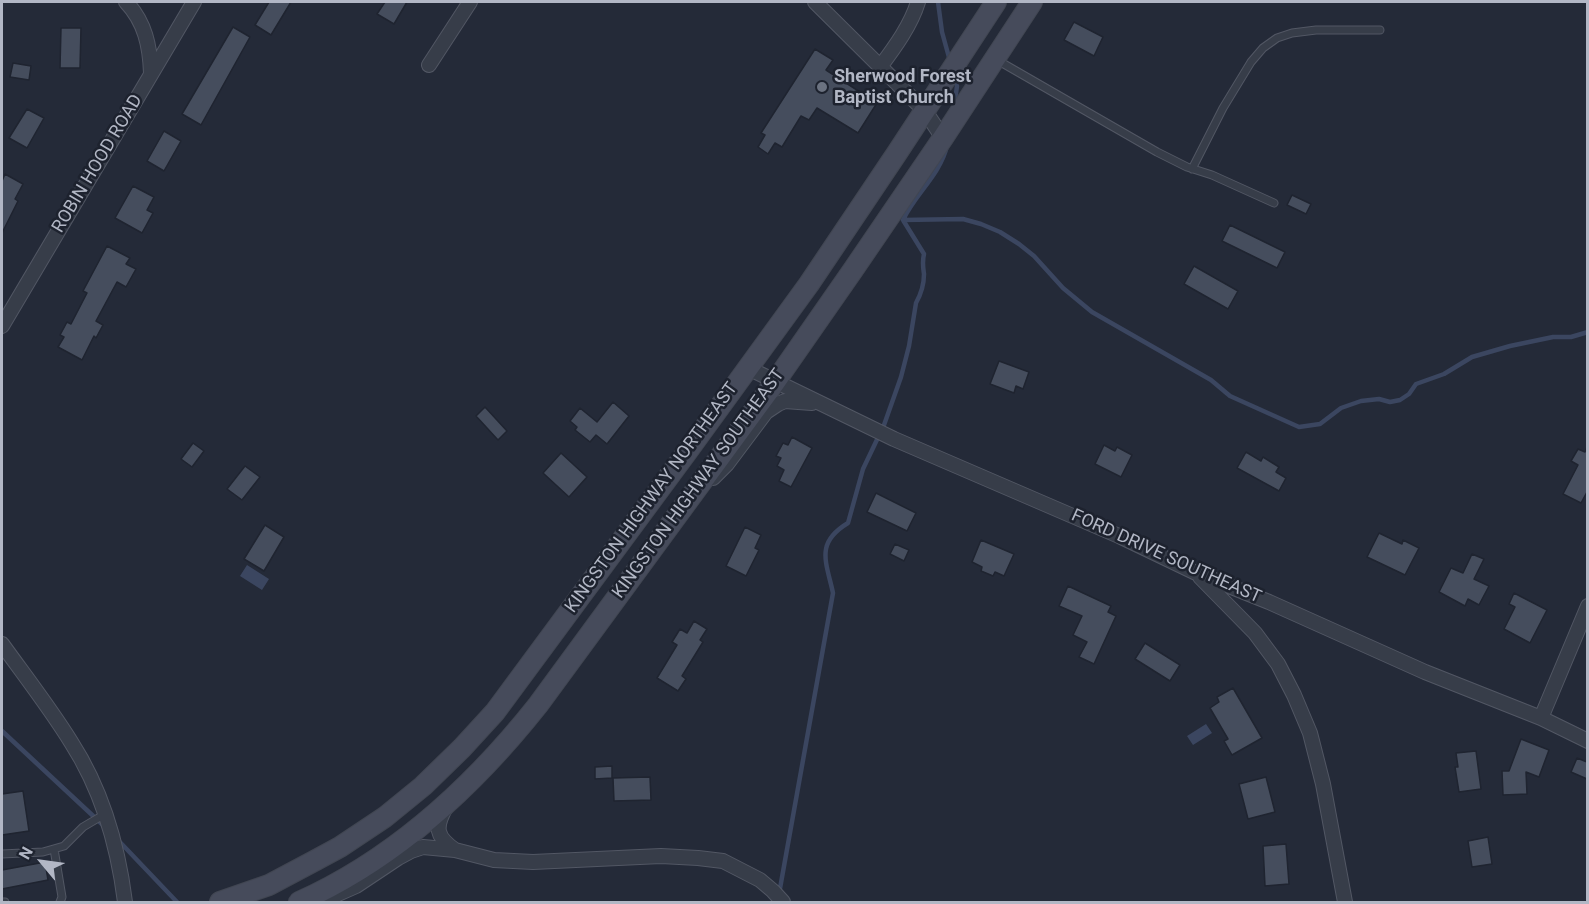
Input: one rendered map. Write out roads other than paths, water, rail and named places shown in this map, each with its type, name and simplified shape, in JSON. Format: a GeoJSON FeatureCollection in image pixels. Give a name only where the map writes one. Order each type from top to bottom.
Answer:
{"type":"FeatureCollection","features":[{"type":"Feature","properties":{"kind":"main road","name":"KINGSTON HIGHWAY NORTHEAST"},"geometry":{"type":"LineString","coordinates":[[220,903],[269,885],[340,847],[385,817],[423,786],[495,712],[809,284],[996,2]]}},
{"type":"Feature","properties":{"kind":"main road","name":"KINGSTON HIGHWAY SOUTHEAST"},"geometry":{"type":"LineString","coordinates":[[299,903],[378,858],[417,830],[498,753],[532,713],[775,382],[943,138],[1032,2]]}},
{"type":"Feature","properties":{"kind":"street"},"geometry":{"type":"LineString","coordinates":[[126,2],[141,22],[147,38],[151,75]]}},
{"type":"Feature","properties":{"kind":"street","name":"ROBIN HOOD ROAD"},"geometry":{"type":"LineString","coordinates":[[2,326],[6,310],[194,2]]}},
{"type":"Feature","properties":{"kind":"street"},"geometry":{"type":"LineString","coordinates":[[429,65],[470,2]]}},
{"type":"Feature","properties":{"kind":"street"},"geometry":{"type":"LineString","coordinates":[[815,2],[925,111],[943,138]]}},
{"type":"Feature","properties":{"kind":"street"},"geometry":{"type":"LineString","coordinates":[[880,67],[910,21],[918,2]]}},
{"type":"Feature","properties":{"kind":"street","name":"FORD DRIVE SOUTHEAST"},"geometry":{"type":"LineString","coordinates":[[748,368],[894,439],[1425,672],[1541,718],[1587,741]]}},
{"type":"Feature","properties":{"kind":"street"},"geometry":{"type":"LineString","coordinates":[[670,523],[727,464],[766,412],[785,401],[821,403]]}},
{"type":"Feature","properties":{"kind":"street"},"geometry":{"type":"LineString","coordinates":[[1194,572],[1256,633],[1278,664],[1294,695],[1310,732],[1323,784],[1346,903]]}},
{"type":"Feature","properties":{"kind":"street"},"geometry":{"type":"LineString","coordinates":[[1541,718],[1587,606]]}},
{"type":"Feature","properties":{"kind":"street"},"geometry":{"type":"LineString","coordinates":[[2,644],[72,743],[90,777],[109,824],[122,876],[125,903]]}},
{"type":"Feature","properties":{"kind":"street"},"geometry":{"type":"LineString","coordinates":[[448,803],[439,819],[438,826],[440,836],[454,850]]}},
{"type":"Feature","properties":{"kind":"street"},"geometry":{"type":"LineString","coordinates":[[312,903],[356,886],[411,850],[423,847],[454,850],[494,860],[533,862],[661,856],[723,861],[760,879],[783,903]]}},
{"type":"Feature","properties":{"kind":"lane"},"geometry":{"type":"LineString","coordinates":[[1192,169],[1234,90],[1251,62],[1263,48],[1277,38],[1292,33],[1316,30],[1380,30]]}},
{"type":"Feature","properties":{"kind":"lane"},"geometry":{"type":"LineString","coordinates":[[995,58],[1157,152],[1274,203]]}},
{"type":"Feature","properties":{"kind":"lane"},"geometry":{"type":"LineString","coordinates":[[2,854],[43,852],[64,846],[83,827],[105,814]]}},
{"type":"Feature","properties":{"kind":"lane"},"geometry":{"type":"LineString","coordinates":[[54,849],[62,897],[60,903]]}},
{"type":"Feature","properties":{"kind":"water"},"geometry":{"type":"Polygon","coordinates":[[[247,565],[269,579],[262,590],[240,576],[247,565]]]}},
{"type":"Feature","properties":{"kind":"water"},"geometry":{"type":"Polygon","coordinates":[[[1206,724],[1212,733],[1193,745],[1187,736],[1206,724]]]}},
{"type":"Feature","properties":{"kind":"waterway"},"geometry":{"type":"LineString","coordinates":[[938,2],[942,32],[950,61]]}},
{"type":"Feature","properties":{"kind":"waterway"},"geometry":{"type":"LineString","coordinates":[[954,75],[957,86],[954,108]]}},
{"type":"Feature","properties":{"kind":"waterway"},"geometry":{"type":"LineString","coordinates":[[903,220],[939,166],[947,146]]}},
{"type":"Feature","properties":{"kind":"waterway"},"geometry":{"type":"LineString","coordinates":[[903,220],[963,219],[1000,232],[1034,256],[1063,288],[1092,312],[1211,380],[1230,396],[1299,427],[1320,424],[1341,408],[1361,401],[1400,400],[1409,394],[1416,384],[1444,374],[1472,357],[1510,346],[1553,337],[1571,337],[1588,332]]}},
{"type":"Feature","properties":{"kind":"waterway"},"geometry":{"type":"LineString","coordinates":[[779,894],[833,593],[826,562],[827,546],[838,530],[848,523],[863,469],[884,425],[901,377],[916,303],[923,286],[924,254],[903,220]]}},
{"type":"Feature","properties":{"kind":"waterway"},"geometry":{"type":"LineString","coordinates":[[2,731],[105,827]]}},
{"type":"Feature","properties":{"kind":"waterway"},"geometry":{"type":"LineString","coordinates":[[117,839],[177,902]]}},
{"type":"Feature","properties":{"kind":"place","name":"Sherwood Forest Baptist Church"},"geometry":{"type":"Point","coordinates":[822,87]}}]}
